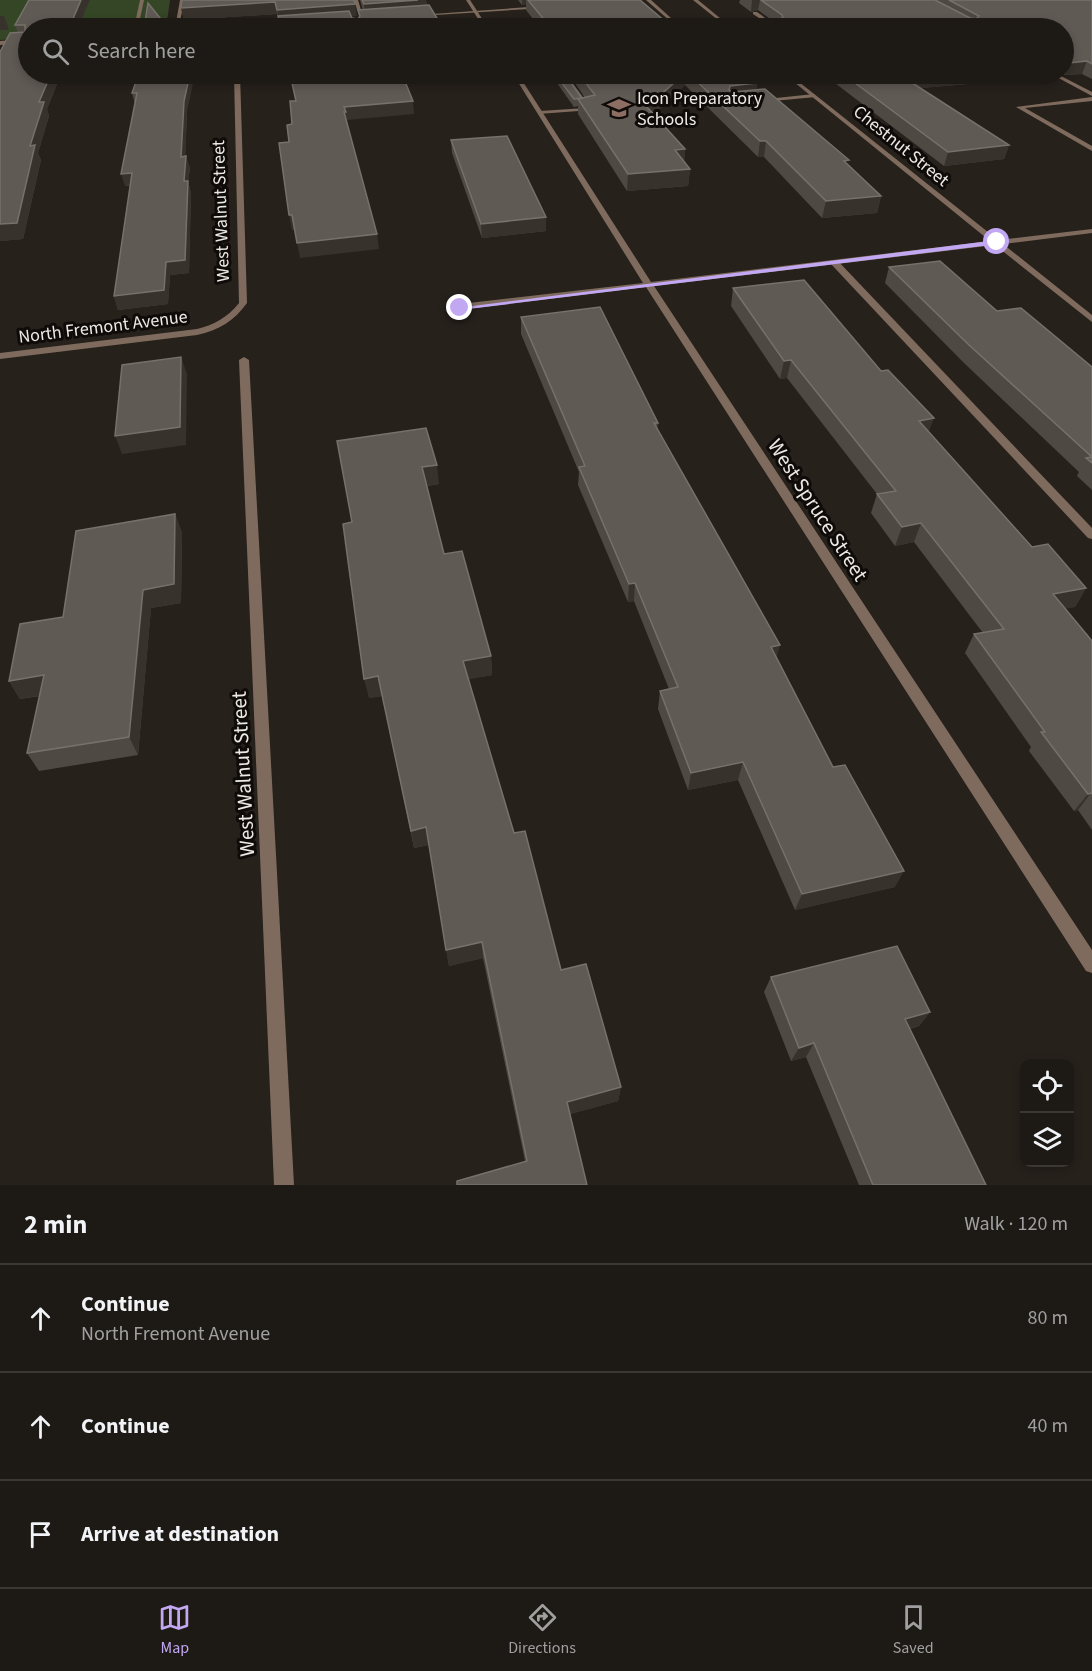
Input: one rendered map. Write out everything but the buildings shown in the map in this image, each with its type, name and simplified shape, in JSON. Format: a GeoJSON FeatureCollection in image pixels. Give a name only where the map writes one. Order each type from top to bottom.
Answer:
{"type":"FeatureCollection","features":[{"type":"Feature","properties":{"kind":"street"},"geometry":{"type":"LineString","coordinates":[[138,18],[142,0]]}},
{"type":"Feature","properties":{"kind":"street"},"geometry":{"type":"LineString","coordinates":[[179,18],[182,0]]}},
{"type":"Feature","properties":{"kind":"street"},"geometry":{"type":"LineString","coordinates":[[356,0],[362,18]]}},
{"type":"Feature","properties":{"kind":"street"},"geometry":{"type":"LineString","coordinates":[[468,0],[480,18]]}},
{"type":"Feature","properties":{"kind":"street"},"geometry":{"type":"LineString","coordinates":[[648,0],[669,18]]}},
{"type":"Feature","properties":{"kind":"street"},"geometry":{"type":"LineString","coordinates":[[695,0],[718,18]]}},
{"type":"Feature","properties":{"kind":"street"},"geometry":{"type":"LineString","coordinates":[[417,15],[550,6]]}},
{"type":"Feature","properties":{"kind":"street"},"geometry":{"type":"LineString","coordinates":[[755,13],[762,18]]}},
{"type":"Feature","properties":{"kind":"street"},"geometry":{"type":"LineString","coordinates":[[0,43],[18,42]]}},
{"type":"Feature","properties":{"kind":"street","name":"West Walnut Street"},"geometry":{"type":"LineString","coordinates":[[209,330],[233,317],[243,303],[237,84]]}},
{"type":"Feature","properties":{"kind":"street","name":"West Spruce Street"},"geometry":{"type":"LineString","coordinates":[[521,84],[648,284],[1092,965]]}},
{"type":"Feature","properties":{"kind":"street"},"geometry":{"type":"LineString","coordinates":[[540,113],[590,109],[571,84]]}},
{"type":"Feature","properties":{"kind":"street","name":"Chestnut Street"},"geometry":{"type":"LineString","coordinates":[[799,84],[1092,319]]}},
{"type":"Feature","properties":{"kind":"street"},"geometry":{"type":"LineString","coordinates":[[1073,84],[1092,94]]}},
{"type":"Feature","properties":{"kind":"street"},"geometry":{"type":"LineString","coordinates":[[754,101],[814,96]]}},
{"type":"Feature","properties":{"kind":"street"},"geometry":{"type":"LineString","coordinates":[[1092,99],[1019,107],[1092,150]]}},
{"type":"Feature","properties":{"kind":"street"},"geometry":{"type":"LineString","coordinates":[[460,308],[1092,231]]}},
{"type":"Feature","properties":{"kind":"street"},"geometry":{"type":"LineString","coordinates":[[834,262],[1092,535]]}},
{"type":"Feature","properties":{"kind":"street","name":"North Fremont Avenue"},"geometry":{"type":"LineString","coordinates":[[0,356],[209,330]]}},
{"type":"Feature","properties":{"kind":"street","name":"West Walnut Street"},"geometry":{"type":"LineString","coordinates":[[244,360],[284,1185]]}},
{"type":"Feature","properties":{"kind":"green space"},"geometry":{"type":"Polygon","coordinates":[[[0,0],[170,0],[167,18],[18,18],[18,39],[0,40],[0,0]]]}},
{"type":"Feature","properties":{"kind":"place","name":"Icon Preparatory Schools"},"geometry":{"type":"Point","coordinates":[619,108]}},
{"type":"Feature","properties":{"kind":"route"},"geometry":{"type":"LineString","coordinates":[[460,308],[997,242]]}}]}
